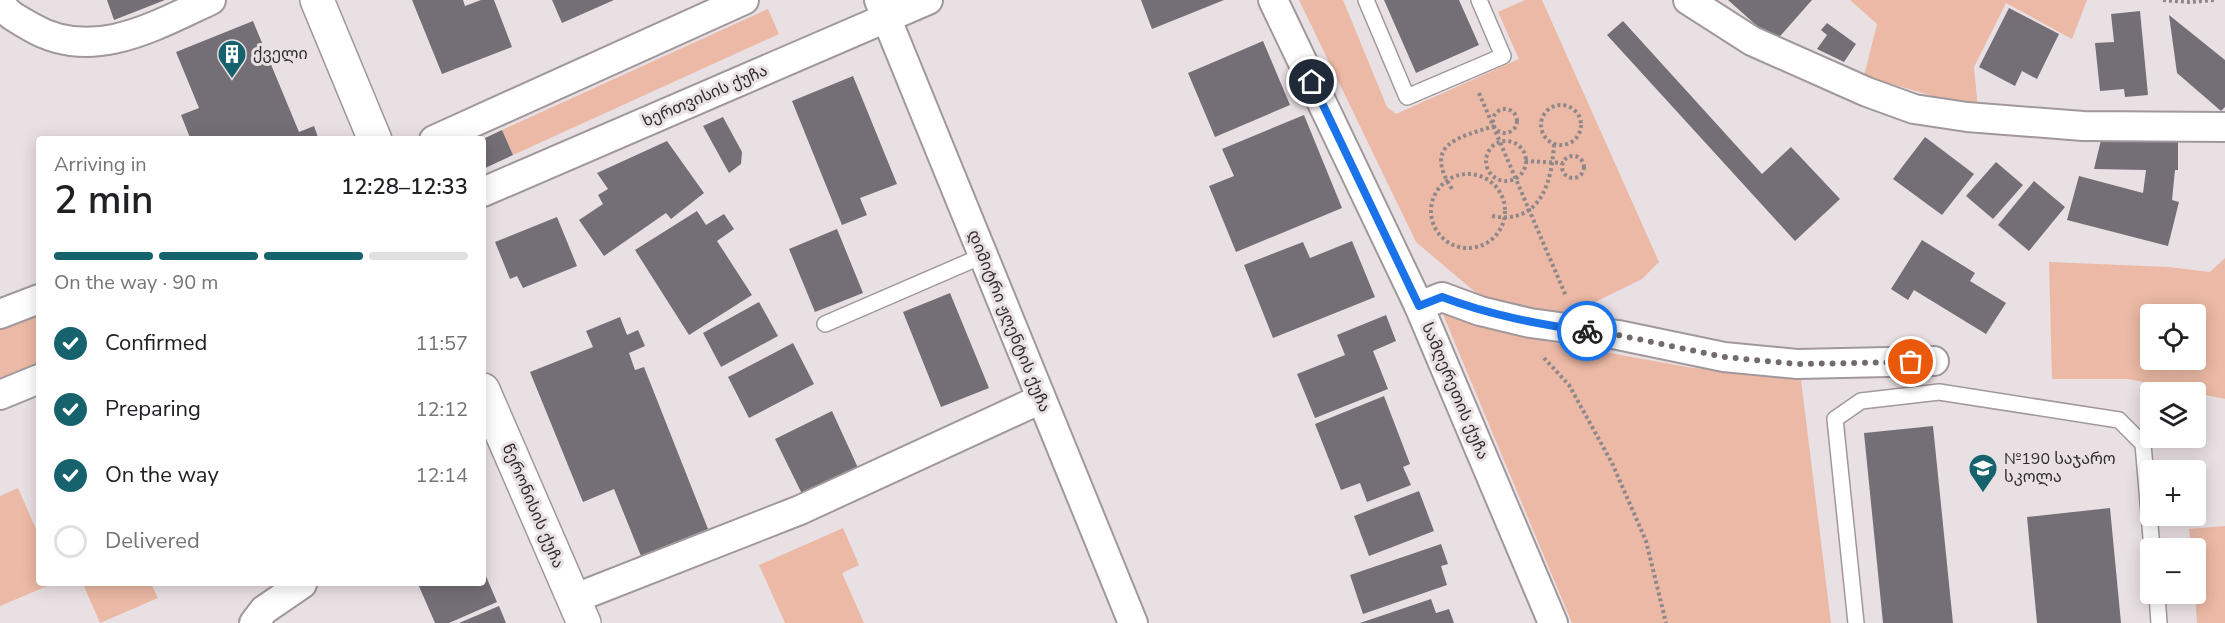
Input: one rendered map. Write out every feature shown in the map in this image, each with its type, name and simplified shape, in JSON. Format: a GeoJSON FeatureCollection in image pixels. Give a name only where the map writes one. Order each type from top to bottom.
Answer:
{"type":"FeatureCollection","features":[{"type":"Feature","properties":{"kind":"street"},"geometry":{"type":"LineString","coordinates":[[0,1],[5,12],[45,35],[91,43],[135,34],[212,0]]}},
{"type":"Feature","properties":{"kind":"street"},"geometry":{"type":"LineString","coordinates":[[317,0],[373,136]]}},
{"type":"Feature","properties":{"kind":"street"},"geometry":{"type":"LineString","coordinates":[[443,136],[744,0]]}},
{"type":"Feature","properties":{"kind":"street","name":"ხერთვისის ქუჩა"},"geometry":{"type":"LineString","coordinates":[[486,191],[882,9],[928,0]]}},
{"type":"Feature","properties":{"kind":"street","name":"სამღერეთის ქუჩა"},"geometry":{"type":"LineString","coordinates":[[1273,0],[1419,306],[1552,623]]}},
{"type":"Feature","properties":{"kind":"street"},"geometry":{"type":"LineString","coordinates":[[1688,0],[1752,41],[1868,92],[1914,109],[1967,117],[2083,126],[2225,126]]}},
{"type":"Feature","properties":{"kind":"street","name":"დიმიტრი ჟღენტის ქუჩა"},"geometry":{"type":"LineString","coordinates":[[882,9],[1133,623]]}},
{"type":"Feature","properties":{"kind":"street"},"geometry":{"type":"LineString","coordinates":[[1419,306],[1442,297],[1480,311],[1530,323],[1618,335],[1724,357],[1797,364],[1934,361]]}},
{"type":"Feature","properties":{"kind":"street"},"geometry":{"type":"LineString","coordinates":[[0,314],[36,300]]}},
{"type":"Feature","properties":{"kind":"street"},"geometry":{"type":"LineString","coordinates":[[0,395],[36,380]]}},
{"type":"Feature","properties":{"kind":"street","name":"წერონისის ქუჩა"},"geometry":{"type":"LineString","coordinates":[[486,397],[579,611]]}},
{"type":"Feature","properties":{"kind":"street"},"geometry":{"type":"LineString","coordinates":[[579,611],[1041,399]]}},
{"type":"Feature","properties":{"kind":"street"},"geometry":{"type":"LineString","coordinates":[[254,623],[264,610],[299,586]]}},
{"type":"Feature","properties":{"kind":"lane"},"geometry":{"type":"LineString","coordinates":[[1366,0],[1407,97],[1503,56],[1479,0]]}},
{"type":"Feature","properties":{"kind":"lane"},"geometry":{"type":"LineString","coordinates":[[825,324],[982,256]]}},
{"type":"Feature","properties":{"kind":"lane"},"geometry":{"type":"LineString","coordinates":[[1856,623],[1835,419],[1861,401],[1940,392],[2119,420],[2143,444],[2151,538]]}},
{"type":"Feature","properties":{"kind":"lane"},"geometry":{"type":"LineString","coordinates":[[2158,604],[2159,623]]}},
{"type":"Feature","properties":{"kind":"path"},"geometry":{"type":"LineString","coordinates":[[2163,0],[2214,0]]}},
{"type":"Feature","properties":{"kind":"path"},"geometry":{"type":"LineString","coordinates":[[1469,70],[1568,301]]}},
{"type":"Feature","properties":{"kind":"path"},"geometry":{"type":"LineString","coordinates":[[1570,106],[1579,114],[1582,127],[1580,133],[1567,145],[1554,144],[1549,141],[1542,130],[1543,117],[1551,107],[1570,106]]}},
{"type":"Feature","properties":{"kind":"path"},"geometry":{"type":"LineString","coordinates":[[1452,189],[1442,173],[1440,160],[1445,147],[1462,136],[1494,126],[1504,132],[1511,130],[1516,124],[1516,117],[1508,109],[1500,110],[1493,119],[1494,126]]}},
{"type":"Feature","properties":{"kind":"path"},"geometry":{"type":"LineString","coordinates":[[1526,161],[1519,146],[1506,141],[1499,142],[1489,150],[1486,163],[1488,170],[1495,180],[1503,198],[1505,217],[1494,238],[1483,245],[1472,248],[1459,247],[1448,242],[1439,234],[1430,212],[1434,194],[1446,180],[1457,174],[1470,173],[1495,180],[1515,178],[1524,170],[1526,161]]}},
{"type":"Feature","properties":{"kind":"path"},"geometry":{"type":"LineString","coordinates":[[1492,216],[1515,217],[1538,202],[1545,190],[1553,162],[1554,144]]}},
{"type":"Feature","properties":{"kind":"path"},"geometry":{"type":"LineString","coordinates":[[1570,156],[1577,157],[1584,165],[1577,177],[1567,176],[1563,170],[1563,163],[1570,156]]}},
{"type":"Feature","properties":{"kind":"path"},"geometry":{"type":"LineString","coordinates":[[1526,161],[1563,163]]}},
{"type":"Feature","properties":{"kind":"path"},"geometry":{"type":"LineString","coordinates":[[1507,318],[1569,385],[1611,463],[1646,541],[1666,623]]}},
{"type":"Feature","properties":{"kind":"shaded area"},"geometry":{"type":"Polygon","coordinates":[[[1299,0],[1343,0],[1387,107],[1396,114],[1519,59],[1498,12],[1525,0],[1542,0],[1659,262],[1642,279],[1583,308],[1546,317],[1488,303],[1416,242],[1299,0]]]}},
{"type":"Feature","properties":{"kind":"shaded area"},"geometry":{"type":"Polygon","coordinates":[[[1850,0],[2087,0],[2072,39],[2006,3],[1974,67],[1978,109],[1864,76],[1877,24],[1850,0]]]}},
{"type":"Feature","properties":{"kind":"shaded area"},"geometry":{"type":"Polygon","coordinates":[[[768,9],[779,34],[513,155],[502,130],[768,9]]]}},
{"type":"Feature","properties":{"kind":"shaded area"},"geometry":{"type":"Polygon","coordinates":[[[2225,258],[2225,399],[2206,395],[2206,382],[2052,379],[2049,262],[2169,267],[2210,272],[2225,258]]]}},
{"type":"Feature","properties":{"kind":"shaded area"},"geometry":{"type":"Polygon","coordinates":[[[1442,312],[1555,343],[1687,367],[1801,380],[1831,623],[1572,623],[1442,312]]]}},
{"type":"Feature","properties":{"kind":"shaded area"},"geometry":{"type":"Polygon","coordinates":[[[36,315],[36,364],[0,379],[0,330],[36,315]]]}},
{"type":"Feature","properties":{"kind":"shaded area"},"geometry":{"type":"Polygon","coordinates":[[[18,488],[36,529],[36,586],[47,586],[0,606],[0,496],[18,488]]]}},
{"type":"Feature","properties":{"kind":"shaded area"},"geometry":{"type":"Polygon","coordinates":[[[2225,526],[2225,623],[2197,623],[2196,604],[2206,604],[2206,538],[2190,538],[2189,529],[2225,526]]]}},
{"type":"Feature","properties":{"kind":"shaded area"},"geometry":{"type":"Polygon","coordinates":[[[843,528],[859,565],[842,573],[864,623],[785,623],[759,565],[843,528]]]}},
{"type":"Feature","properties":{"kind":"shaded area"},"geometry":{"type":"Polygon","coordinates":[[[84,586],[152,586],[158,598],[100,623],[84,586]]]}},
{"type":"Feature","properties":{"kind":"building"},"geometry":{"type":"Polygon","coordinates":[[[107,0],[165,0],[114,20],[107,0]]]}},
{"type":"Feature","properties":{"kind":"building"},"geometry":{"type":"Polygon","coordinates":[[[412,0],[463,0],[465,6],[481,0],[494,0],[512,47],[442,74],[412,0]]]}},
{"type":"Feature","properties":{"kind":"building"},"geometry":{"type":"Polygon","coordinates":[[[552,0],[614,0],[562,23],[552,0]]]}},
{"type":"Feature","properties":{"kind":"building"},"geometry":{"type":"Polygon","coordinates":[[[1141,0],[1224,0],[1152,29],[1141,0]]]}},
{"type":"Feature","properties":{"kind":"building"},"geometry":{"type":"Polygon","coordinates":[[[1384,0],[1459,0],[1479,45],[1416,73],[1384,0]]]}},
{"type":"Feature","properties":{"kind":"building"},"geometry":{"type":"Polygon","coordinates":[[[1728,0],[1812,0],[1775,42],[1728,0]]]}},
{"type":"Feature","properties":{"kind":"building"},"geometry":{"type":"Polygon","coordinates":[[[2009,8],[2059,34],[2037,79],[2022,71],[2015,86],[1979,67],[2009,8]]]}},
{"type":"Feature","properties":{"kind":"building"},"geometry":{"type":"Polygon","coordinates":[[[2140,11],[2148,95],[2125,97],[2124,89],[2100,91],[2095,43],[2114,42],[2111,14],[2140,11]]]}},
{"type":"Feature","properties":{"kind":"building"},"geometry":{"type":"Polygon","coordinates":[[[2169,15],[2225,60],[2225,107],[2221,111],[2177,73],[2169,15]]]}},
{"type":"Feature","properties":{"kind":"building","name":"ქველი"},"geometry":{"type":"Polygon","coordinates":[[[253,21],[299,132],[314,126],[318,136],[189,136],[181,115],[199,108],[176,52],[253,21]]]}},
{"type":"Feature","properties":{"kind":"building"},"geometry":{"type":"Polygon","coordinates":[[[1623,21],[1762,174],[1791,147],[1840,199],[1795,241],[1607,35],[1623,21]]]}},
{"type":"Feature","properties":{"kind":"building"},"geometry":{"type":"Polygon","coordinates":[[[1827,23],[1856,44],[1844,62],[1817,49],[1827,35],[1821,30],[1827,23]]]}},
{"type":"Feature","properties":{"kind":"building"},"geometry":{"type":"Polygon","coordinates":[[[1263,41],[1290,105],[1215,137],[1188,73],[1263,41]]]}},
{"type":"Feature","properties":{"kind":"building"},"geometry":{"type":"Polygon","coordinates":[[[853,76],[897,184],[860,198],[867,215],[842,225],[792,101],[853,76]]]}},
{"type":"Feature","properties":{"kind":"building"},"geometry":{"type":"Polygon","coordinates":[[[1304,115],[1342,208],[1236,252],[1209,186],[1234,176],[1222,149],[1304,115]]]}},
{"type":"Feature","properties":{"kind":"building"},"geometry":{"type":"Polygon","coordinates":[[[723,117],[742,152],[741,164],[729,173],[703,126],[723,117]]]}},
{"type":"Feature","properties":{"kind":"building"},"geometry":{"type":"Polygon","coordinates":[[[502,130],[513,155],[486,168],[486,138],[502,130]]]}},
{"type":"Feature","properties":{"kind":"building"},"geometry":{"type":"Polygon","coordinates":[[[1925,137],[1974,174],[1942,215],[1893,179],[1925,137]]]}},
{"type":"Feature","properties":{"kind":"building"},"geometry":{"type":"Polygon","coordinates":[[[2178,139],[2178,170],[2175,170],[2172,200],[2179,202],[2168,246],[2067,220],[2079,176],[2143,193],[2146,170],[2094,169],[2101,140],[2178,139]]]}},
{"type":"Feature","properties":{"kind":"building"},"geometry":{"type":"Polygon","coordinates":[[[667,141],[704,193],[671,219],[666,213],[604,256],[579,220],[603,204],[598,195],[608,189],[597,173],[667,141]]]}},
{"type":"Feature","properties":{"kind":"building"},"geometry":{"type":"Polygon","coordinates":[[[1996,162],[2023,185],[1993,219],[1966,196],[1996,162]]]}},
{"type":"Feature","properties":{"kind":"building"},"geometry":{"type":"Polygon","coordinates":[[[2034,181],[2065,207],[2029,251],[1998,225],[2034,181]]]}},
{"type":"Feature","properties":{"kind":"building"},"geometry":{"type":"Polygon","coordinates":[[[697,211],[706,225],[724,214],[734,229],[717,241],[752,295],[689,335],[635,250],[697,211]]]}},
{"type":"Feature","properties":{"kind":"building"},"geometry":{"type":"Polygon","coordinates":[[[557,217],[577,266],[523,288],[517,276],[510,279],[495,242],[557,217]]]}},
{"type":"Feature","properties":{"kind":"building"},"geometry":{"type":"Polygon","coordinates":[[[837,229],[863,293],[815,312],[789,249],[837,229]]]}},
{"type":"Feature","properties":{"kind":"building"},"geometry":{"type":"Polygon","coordinates":[[[1922,240],[1975,273],[1970,281],[2006,303],[1986,334],[1914,290],[1908,300],[1891,289],[1922,240]]]}},
{"type":"Feature","properties":{"kind":"building"},"geometry":{"type":"Polygon","coordinates":[[[1352,241],[1375,297],[1273,338],[1244,265],[1303,242],[1310,258],[1352,241]]]}},
{"type":"Feature","properties":{"kind":"building"},"geometry":{"type":"Polygon","coordinates":[[[950,293],[989,388],[941,407],[903,312],[950,293]]]}},
{"type":"Feature","properties":{"kind":"building"},"geometry":{"type":"Polygon","coordinates":[[[759,302],[778,336],[721,367],[703,333],[759,302]]]}},
{"type":"Feature","properties":{"kind":"building"},"geometry":{"type":"Polygon","coordinates":[[[1386,315],[1396,341],[1373,351],[1388,389],[1315,418],[1297,374],[1345,355],[1337,335],[1386,315]]]}},
{"type":"Feature","properties":{"kind":"building"},"geometry":{"type":"Polygon","coordinates":[[[620,317],[627,335],[638,330],[645,346],[629,353],[635,370],[644,367],[708,529],[641,556],[614,489],[583,502],[530,372],[593,347],[586,331],[620,317]]]}},
{"type":"Feature","properties":{"kind":"building"},"geometry":{"type":"Polygon","coordinates":[[[793,343],[814,384],[749,418],[728,377],[793,343]]]}},
{"type":"Feature","properties":{"kind":"building"},"geometry":{"type":"Polygon","coordinates":[[[1384,396],[1410,464],[1403,467],[1411,485],[1367,502],[1360,483],[1341,490],[1315,424],[1384,396]]]}},
{"type":"Feature","properties":{"kind":"building"},"geometry":{"type":"Polygon","coordinates":[[[832,411],[859,470],[803,496],[775,439],[832,411]]]}},
{"type":"Feature","properties":{"kind":"building"},"geometry":{"type":"Polygon","coordinates":[[[1933,426],[1953,623],[1883,623],[1864,433],[1933,426]]]}},
{"type":"Feature","properties":{"kind":"building"},"geometry":{"type":"Polygon","coordinates":[[[1419,491],[1434,531],[1369,556],[1354,516],[1419,491]]]}},
{"type":"Feature","properties":{"kind":"building"},"geometry":{"type":"Polygon","coordinates":[[[2110,508],[2121,623],[2037,623],[2027,517],[2110,508]]]}},
{"type":"Feature","properties":{"kind":"building"},"geometry":{"type":"Polygon","coordinates":[[[1441,544],[1448,564],[1441,566],[1447,585],[1363,614],[1350,575],[1441,544]]]}},
{"type":"Feature","properties":{"kind":"building"},"geometry":{"type":"Polygon","coordinates":[[[486,576],[497,602],[449,623],[435,623],[419,586],[486,586],[486,576]]]}},
{"type":"Feature","properties":{"kind":"building"},"geometry":{"type":"Polygon","coordinates":[[[1431,599],[1436,613],[1449,609],[1454,623],[1360,623],[1431,599]]]}},
{"type":"Feature","properties":{"kind":"building"},"geometry":{"type":"Polygon","coordinates":[[[499,606],[506,623],[459,623],[499,606]]]}},
{"type":"Feature","properties":{"kind":"way so far"},"geometry":{"type":"LineString","coordinates":[[1587,331],[1618,335],[1724,357],[1797,364],[1911,362]]}},
{"type":"Feature","properties":{"kind":"place","name":"ქველი"},"geometry":{"type":"Point","coordinates":[232,80]}},
{"type":"Feature","properties":{"kind":"place","name":"№190 საჯარო სკოლა"},"geometry":{"type":"Point","coordinates":[1983,494]}},
{"type":"Feature","properties":{"kind":"route"},"geometry":{"type":"LineString","coordinates":[[1312,82],[1419,306],[1442,297],[1480,311],[1530,323],[1587,331]]}}]}
